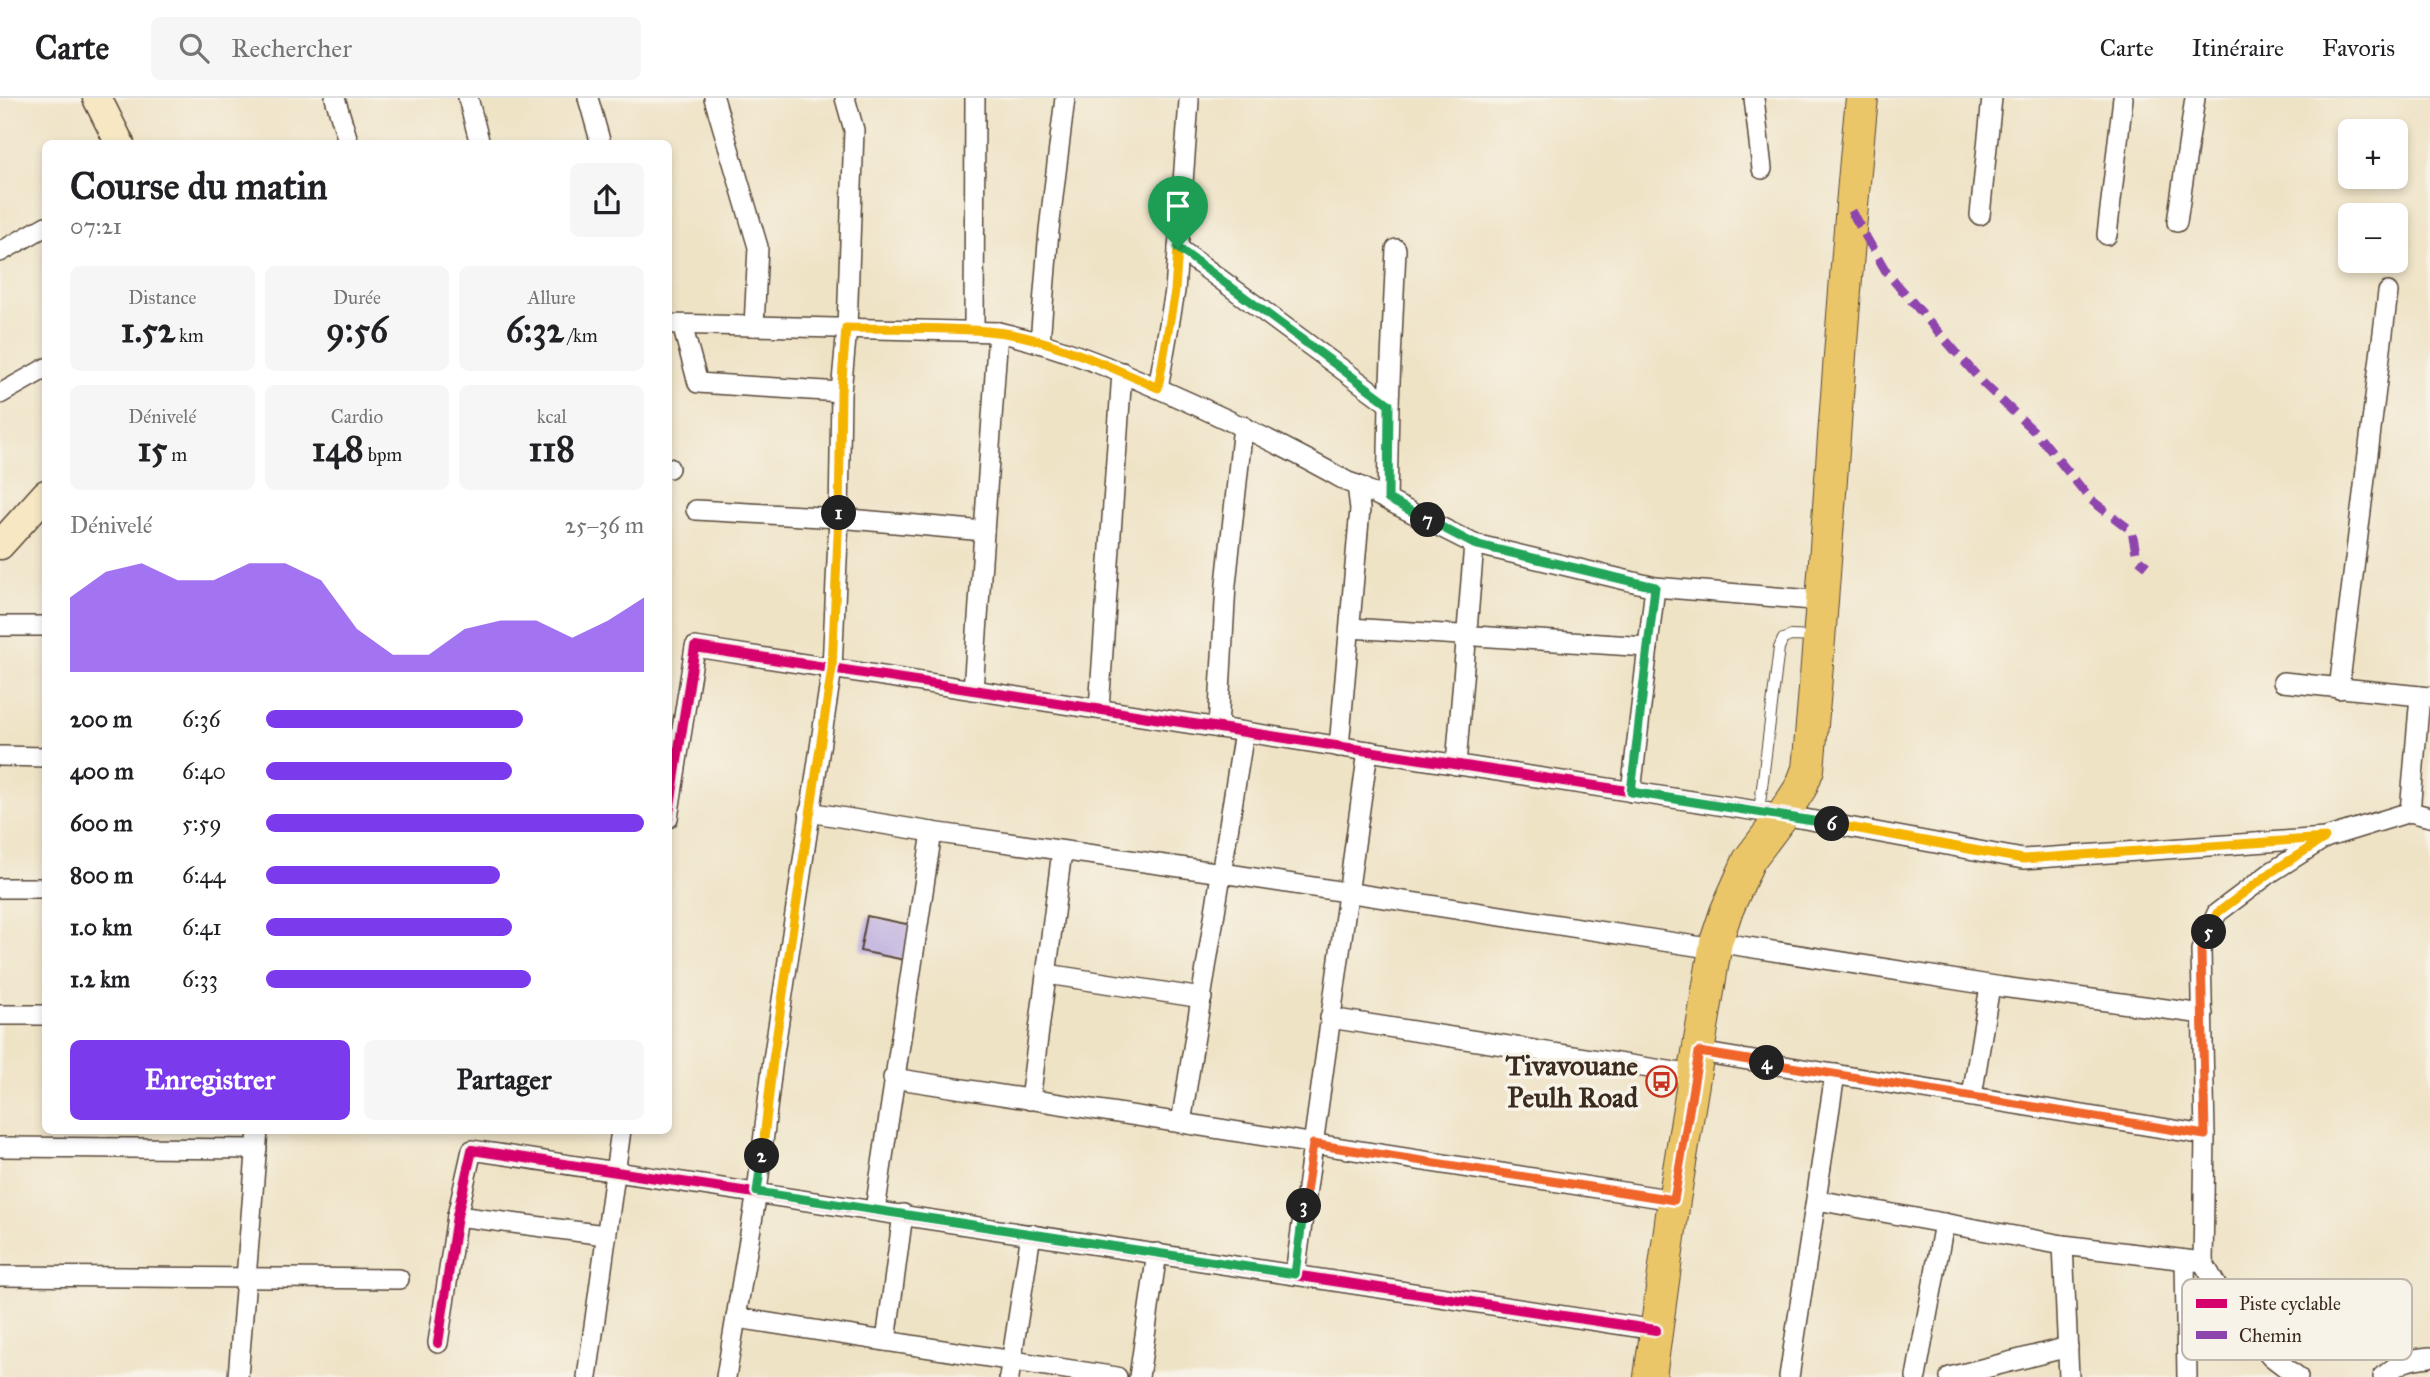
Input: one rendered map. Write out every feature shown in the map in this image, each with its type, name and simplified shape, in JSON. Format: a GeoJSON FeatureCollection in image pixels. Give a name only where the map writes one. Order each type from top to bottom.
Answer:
{"type":"FeatureCollection","features":[{"type":"Feature","properties":{"kind":"main road"},"geometry":{"type":"LineString","coordinates":[[1650,1377],[1674,1200],[1716,946],[1729,903],[1771,814],[1801,786],[1808,769],[1824,601],[1851,211],[1863,98]]}},
{"type":"Feature","properties":{"kind":"street"},"geometry":{"type":"LineString","coordinates":[[97,98],[118,140]]}},
{"type":"Feature","properties":{"kind":"street"},"geometry":{"type":"LineString","coordinates":[[335,98],[348,140]]}},
{"type":"Feature","properties":{"kind":"street"},"geometry":{"type":"LineString","coordinates":[[468,98],[479,140]]}},
{"type":"Feature","properties":{"kind":"street"},"geometry":{"type":"LineString","coordinates":[[589,98],[600,140]]}},
{"type":"Feature","properties":{"kind":"street"},"geometry":{"type":"LineString","coordinates":[[714,98],[758,247],[754,326]]}},
{"type":"Feature","properties":{"kind":"street"},"geometry":{"type":"LineString","coordinates":[[726,1377],[757,1192],[773,1060],[832,668],[853,130],[845,98]]}},
{"type":"Feature","properties":{"kind":"street"},"geometry":{"type":"LineString","coordinates":[[974,331],[975,98]]}},
{"type":"Feature","properties":{"kind":"street"},"geometry":{"type":"LineString","coordinates":[[1040,342],[1049,230],[1065,98]]}},
{"type":"Feature","properties":{"kind":"street"},"geometry":{"type":"LineString","coordinates":[[1754,98],[1762,169]]}},
{"type":"Feature","properties":{"kind":"street"},"geometry":{"type":"LineString","coordinates":[[1980,215],[1992,98]]}},
{"type":"Feature","properties":{"kind":"street"},"geometry":{"type":"LineString","coordinates":[[2107,235],[2123,98]]}},
{"type":"Feature","properties":{"kind":"street"},"geometry":{"type":"LineString","coordinates":[[2177,222],[2195,98]]}},
{"type":"Feature","properties":{"kind":"street"},"geometry":{"type":"LineString","coordinates":[[1158,388],[1175,291],[1189,101]]}},
{"type":"Feature","properties":{"kind":"street"},"geometry":{"type":"LineString","coordinates":[[0,252],[42,228]]}},
{"type":"Feature","properties":{"kind":"street"},"geometry":{"type":"LineString","coordinates":[[1178,248],[1389,404]]}},
{"type":"Feature","properties":{"kind":"street"},"geometry":{"type":"LineString","coordinates":[[1388,499],[1396,249]]}},
{"type":"Feature","properties":{"kind":"street"},"geometry":{"type":"LineString","coordinates":[[2339,689],[2388,292]]}},
{"type":"Feature","properties":{"kind":"street"},"geometry":{"type":"LineString","coordinates":[[841,392],[698,383],[675,325],[998,332],[1040,342],[1122,372],[1243,426],[1348,482],[1388,499],[1474,544],[1655,587],[1824,601]]}},
{"type":"Feature","properties":{"kind":"street"},"geometry":{"type":"LineString","coordinates":[[973,690],[998,332]]}},
{"type":"Feature","properties":{"kind":"street"},"geometry":{"type":"LineString","coordinates":[[0,394],[42,370]]}},
{"type":"Feature","properties":{"kind":"street"},"geometry":{"type":"LineString","coordinates":[[1099,709],[1122,372]]}},
{"type":"Feature","properties":{"kind":"street"},"geometry":{"type":"LineString","coordinates":[[1218,728],[1226,584],[1243,426]]}},
{"type":"Feature","properties":{"kind":"street"},"geometry":{"type":"LineString","coordinates":[[1339,747],[1360,509],[1357,485]]}},
{"type":"Feature","properties":{"kind":"street"},"geometry":{"type":"LineString","coordinates":[[0,545],[42,498]]}},
{"type":"Feature","properties":{"kind":"street"},"geometry":{"type":"LineString","coordinates":[[696,510],[839,518],[984,531]]}},
{"type":"Feature","properties":{"kind":"street"},"geometry":{"type":"LineString","coordinates":[[1456,765],[1474,544]]}},
{"type":"Feature","properties":{"kind":"street"},"geometry":{"type":"LineString","coordinates":[[1631,792],[1655,587]]}},
{"type":"Feature","properties":{"kind":"street"},"geometry":{"type":"LineString","coordinates":[[0,626],[42,626]]}},
{"type":"Feature","properties":{"kind":"street"},"geometry":{"type":"LineString","coordinates":[[1350,628],[1648,647]]}},
{"type":"Feature","properties":{"kind":"street"},"geometry":{"type":"LineString","coordinates":[[672,793],[695,647],[1771,814],[2023,859],[2325,838],[2410,812],[2430,817]]}},
{"type":"Feature","properties":{"kind":"street"},"geometry":{"type":"LineString","coordinates":[[2283,682],[2425,697],[2410,812]]}},
{"type":"Feature","properties":{"kind":"street"},"geometry":{"type":"LineString","coordinates":[[1181,1124],[1244,732]]}},
{"type":"Feature","properties":{"kind":"street"},"geometry":{"type":"LineString","coordinates":[[1295,1274],[1368,751]]}},
{"type":"Feature","properties":{"kind":"street"},"geometry":{"type":"LineString","coordinates":[[0,756],[42,757]]}},
{"type":"Feature","properties":{"kind":"street"},"geometry":{"type":"LineString","coordinates":[[809,812],[1348,893],[1990,986],[2203,1014]]}},
{"type":"Feature","properties":{"kind":"street"},"geometry":{"type":"LineString","coordinates":[[875,1210],[932,832]]}},
{"type":"Feature","properties":{"kind":"street"},"geometry":{"type":"LineString","coordinates":[[2193,1279],[2205,1135],[2201,950],[2217,913],[2273,871],[2325,838]]}},
{"type":"Feature","properties":{"kind":"street"},"geometry":{"type":"LineString","coordinates":[[1030,1100],[1062,851]]}},
{"type":"Feature","properties":{"kind":"street"},"geometry":{"type":"LineString","coordinates":[[0,888],[42,888]]}},
{"type":"Feature","properties":{"kind":"street"},"geometry":{"type":"LineString","coordinates":[[1048,974],[1202,998]]}},
{"type":"Feature","properties":{"kind":"street"},"geometry":{"type":"LineString","coordinates":[[1972,1096],[1990,986]]}},
{"type":"Feature","properties":{"kind":"street"},"geometry":{"type":"LineString","coordinates":[[0,1015],[42,1015]]}},
{"type":"Feature","properties":{"kind":"street"},"geometry":{"type":"LineString","coordinates":[[1330,1018],[1696,1064],[1835,1074],[2205,1135]]}},
{"type":"Feature","properties":{"kind":"street"},"geometry":{"type":"LineString","coordinates":[[1790,1377],[1835,1074]]}},
{"type":"Feature","properties":{"kind":"street"},"geometry":{"type":"LineString","coordinates":[[893,1078],[1674,1200]]}},
{"type":"Feature","properties":{"kind":"street"},"geometry":{"type":"LineString","coordinates":[[587,1377],[620,1134]]}},
{"type":"Feature","properties":{"kind":"street"},"geometry":{"type":"LineString","coordinates":[[0,1147],[258,1140],[238,1377]]}},
{"type":"Feature","properties":{"kind":"street"},"geometry":{"type":"LineString","coordinates":[[438,1343],[457,1216],[472,1150],[1656,1330]]}},
{"type":"Feature","properties":{"kind":"street"},"geometry":{"type":"LineString","coordinates":[[1816,1200],[2063,1245],[2194,1261],[2207,1279]]}},
{"type":"Feature","properties":{"kind":"street"},"geometry":{"type":"LineString","coordinates":[[886,1341],[903,1214]]}},
{"type":"Feature","properties":{"kind":"street"},"geometry":{"type":"LineString","coordinates":[[457,1216],[605,1235]]}},
{"type":"Feature","properties":{"kind":"street"},"geometry":{"type":"LineString","coordinates":[[1916,1377],[1944,1223]]}},
{"type":"Feature","properties":{"kind":"street"},"geometry":{"type":"LineString","coordinates":[[1010,1369],[1031,1234]]}},
{"type":"Feature","properties":{"kind":"street"},"geometry":{"type":"LineString","coordinates":[[2063,1245],[2069,1377]]}},
{"type":"Feature","properties":{"kind":"street"},"geometry":{"type":"LineString","coordinates":[[1139,1377],[1157,1253]]}},
{"type":"Feature","properties":{"kind":"street"},"geometry":{"type":"LineString","coordinates":[[0,1276],[399,1279]]}},
{"type":"Feature","properties":{"kind":"street"},"geometry":{"type":"LineString","coordinates":[[737,1318],[886,1341],[1010,1369],[1117,1377]]}},
{"type":"Feature","properties":{"kind":"street"},"geometry":{"type":"LineString","coordinates":[[1950,1377],[2068,1346]]}},
{"type":"Feature","properties":{"kind":"street"},"geometry":{"type":"LineString","coordinates":[[2412,1359],[2430,1357]]}},
{"type":"Feature","properties":{"kind":"street"},"geometry":{"type":"LineString","coordinates":[[2276,1360],[2298,1377]]}},
{"type":"Feature","properties":{"kind":"street"},"geometry":{"type":"LineString","coordinates":[[2383,1377],[2396,1365],[2410,1360]]}},
{"type":"Feature","properties":{"kind":"lane"},"geometry":{"type":"LineString","coordinates":[[1771,814],[1779,648],[1783,639],[1791,636],[1821,637]]}},
{"type":"Feature","properties":{"kind":"building"},"geometry":{"type":"Polygon","coordinates":[[[867,916],[916,926],[910,961],[860,951],[867,916]]]}},
{"type":"Feature","properties":{"kind":"marked path"},"geometry":{"type":"LineString","coordinates":[[1851,211],[1887,273],[1983,383],[2039,436],[2091,500],[2132,531],[2137,558],[2147,566]]}},
{"type":"Feature","properties":{"kind":"cycle path"},"geometry":{"type":"LineString","coordinates":[[672,793],[695,647],[1783,815],[2023,859],[2325,838]]}},
{"type":"Feature","properties":{"kind":"cycle path"},"geometry":{"type":"LineString","coordinates":[[438,1343],[457,1216],[472,1150],[1656,1330]]}},
{"type":"Feature","properties":{"kind":"place","name":"Tivavouane Peulh Road"},"geometry":{"type":"Point","coordinates":[1661,1081]}},
{"type":"Feature","properties":{"kind":"route"},"geometry":{"type":"LineString","coordinates":[[1178,248],[1389,404],[1388,499],[1474,544],[1655,587],[1631,792],[2023,859],[2325,838],[2273,871],[2217,913],[2201,950],[2205,1135],[1699,1052],[1674,1200],[1313,1144],[1295,1274],[757,1192],[773,1060],[832,668],[839,518],[841,392],[846,328],[998,332],[1040,342],[1158,388],[1175,291],[1178,248]]}}]}
